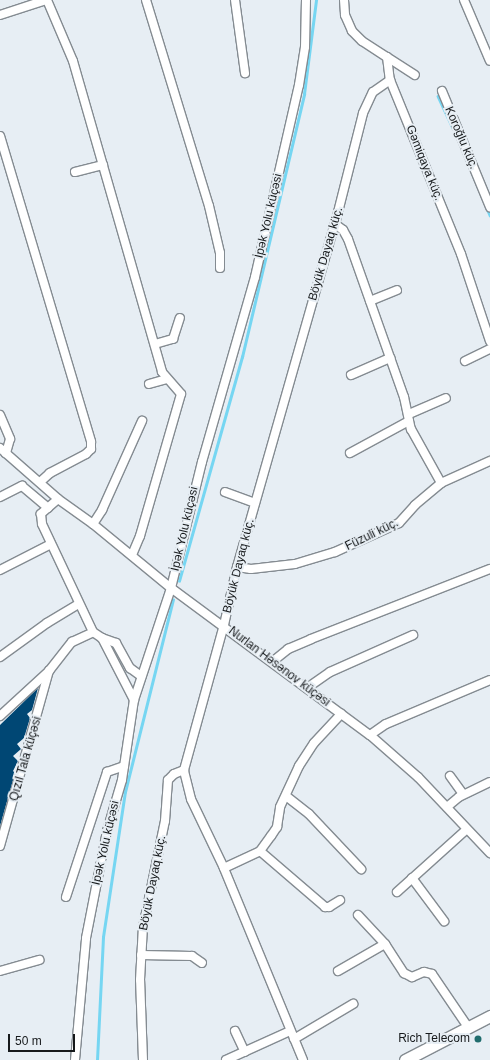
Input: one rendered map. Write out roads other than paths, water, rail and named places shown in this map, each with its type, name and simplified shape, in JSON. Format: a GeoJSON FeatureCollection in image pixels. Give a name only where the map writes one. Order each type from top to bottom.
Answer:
{"type":"FeatureCollection","features":[{"type":"Feature","properties":{"kind":"street"},"geometry":{"type":"LineString","coordinates":[[0,15],[46,0],[73,61],[154,344],[166,379],[179,391],[182,397],[140,536],[132,555]]}},
{"type":"Feature","properties":{"kind":"street"},"geometry":{"type":"LineString","coordinates":[[146,0],[209,206],[220,253],[220,268]]}},
{"type":"Feature","properties":{"kind":"street"},"geometry":{"type":"LineString","coordinates":[[235,0],[245,73]]}},
{"type":"Feature","properties":{"kind":"street","name":"İpək Yolu küçəsi"},"geometry":{"type":"LineString","coordinates":[[75,1060],[86,938],[107,831],[124,766],[134,700],[171,588],[202,462],[255,277],[286,147],[305,47],[306,0]]}},
{"type":"Feature","properties":{"kind":"street"},"geometry":{"type":"LineString","coordinates":[[344,0],[345,15],[352,31],[362,41],[415,75]]}},
{"type":"Feature","properties":{"kind":"street"},"geometry":{"type":"LineString","coordinates":[[464,0],[490,61]]}},
{"type":"Feature","properties":{"kind":"street","name":"Gəmiqaya küç."},"geometry":{"type":"LineString","coordinates":[[387,58],[390,80],[461,254],[490,341]]}},
{"type":"Feature","properties":{"kind":"street","name":"Böyük Dayaq küç."},"geometry":{"type":"LineString","coordinates":[[143,1060],[141,955],[150,884],[165,821],[166,786],[170,776],[184,770],[224,625],[237,567],[335,224],[362,113],[373,92],[390,80]]}},
{"type":"Feature","properties":{"kind":"street","name":"Koroğlu küç."},"geometry":{"type":"LineString","coordinates":[[442,91],[490,207]]}},
{"type":"Feature","properties":{"kind":"street"},"geometry":{"type":"LineString","coordinates":[[0,136],[91,442],[91,449],[86,454],[50,473],[40,482]]}},
{"type":"Feature","properties":{"kind":"street"},"geometry":{"type":"LineString","coordinates":[[75,172],[103,165]]}},
{"type":"Feature","properties":{"kind":"street"},"geometry":{"type":"LineString","coordinates":[[335,224],[343,230],[348,239],[390,358],[409,418],[441,483]]}},
{"type":"Feature","properties":{"kind":"street"},"geometry":{"type":"LineString","coordinates":[[370,301],[397,290]]}},
{"type":"Feature","properties":{"kind":"street"},"geometry":{"type":"LineString","coordinates":[[154,344],[173,339],[180,318]]}},
{"type":"Feature","properties":{"kind":"street"},"geometry":{"type":"LineString","coordinates":[[465,361],[490,349]]}},
{"type":"Feature","properties":{"kind":"street"},"geometry":{"type":"LineString","coordinates":[[351,375],[390,358]]}},
{"type":"Feature","properties":{"kind":"street"},"geometry":{"type":"LineString","coordinates":[[149,384],[166,379]]}},
{"type":"Feature","properties":{"kind":"street"},"geometry":{"type":"LineString","coordinates":[[350,453],[446,398]]}},
{"type":"Feature","properties":{"kind":"street"},"geometry":{"type":"LineString","coordinates":[[0,415],[10,439],[3,450]]}},
{"type":"Feature","properties":{"kind":"street"},"geometry":{"type":"LineString","coordinates":[[93,524],[102,510],[142,421]]}},
{"type":"Feature","properties":{"kind":"street","name":"Nurlan Həsənov küçəsi"},"geometry":{"type":"LineString","coordinates":[[3,450],[58,499],[93,524],[171,588],[224,625],[370,735],[418,777],[490,853]]}},
{"type":"Feature","properties":{"kind":"street","name":"Füzuli küç."},"geometry":{"type":"LineString","coordinates":[[237,567],[251,569],[295,564],[335,552],[399,523],[415,505],[441,483],[490,461]]}},
{"type":"Feature","properties":{"kind":"street"},"geometry":{"type":"LineString","coordinates":[[0,497],[22,486],[48,508]]}},
{"type":"Feature","properties":{"kind":"street"},"geometry":{"type":"LineString","coordinates":[[225,492],[255,503]]}},
{"type":"Feature","properties":{"kind":"street"},"geometry":{"type":"LineString","coordinates":[[58,499],[48,508],[40,519],[79,604],[93,632],[102,638],[116,643],[130,668],[141,676]]}},
{"type":"Feature","properties":{"kind":"street"},"geometry":{"type":"LineString","coordinates":[[0,570],[51,544]]}},
{"type":"Feature","properties":{"kind":"street"},"geometry":{"type":"LineString","coordinates":[[272,662],[288,649],[311,638],[490,569]]}},
{"type":"Feature","properties":{"kind":"street"},"geometry":{"type":"LineString","coordinates":[[0,657],[47,623],[79,604]]}},
{"type":"Feature","properties":{"kind":"street"},"geometry":{"type":"LineString","coordinates":[[0,716],[50,671],[72,642],[93,632]]}},
{"type":"Feature","properties":{"kind":"street"},"geometry":{"type":"LineString","coordinates":[[307,688],[330,672],[413,635]]}},
{"type":"Feature","properties":{"kind":"street"},"geometry":{"type":"LineString","coordinates":[[102,638],[134,700]]}},
{"type":"Feature","properties":{"kind":"street","name":"Qızıl Tala küçəsi"},"geometry":{"type":"LineString","coordinates":[[0,846],[50,671]]}},
{"type":"Feature","properties":{"kind":"street"},"geometry":{"type":"LineString","coordinates":[[370,735],[386,724],[490,680]]}},
{"type":"Feature","properties":{"kind":"street"},"geometry":{"type":"LineString","coordinates":[[224,868],[260,851],[277,827],[278,812],[304,756],[341,714]]}},
{"type":"Feature","properties":{"kind":"street"},"geometry":{"type":"LineString","coordinates":[[66,897],[107,772],[124,766]]}},
{"type":"Feature","properties":{"kind":"street"},"geometry":{"type":"LineString","coordinates":[[184,770],[191,799],[224,868],[303,1060]]}},
{"type":"Feature","properties":{"kind":"street"},"geometry":{"type":"LineString","coordinates":[[450,776],[463,794]]}},
{"type":"Feature","properties":{"kind":"street"},"geometry":{"type":"LineString","coordinates":[[447,807],[463,794],[490,782]]}},
{"type":"Feature","properties":{"kind":"street"},"geometry":{"type":"LineString","coordinates":[[286,796],[309,814],[361,869]]}},
{"type":"Feature","properties":{"kind":"street"},"geometry":{"type":"LineString","coordinates":[[396,892],[467,829]]}},
{"type":"Feature","properties":{"kind":"street"},"geometry":{"type":"LineString","coordinates":[[260,851],[325,907],[329,907],[340,900]]}},
{"type":"Feature","properties":{"kind":"street"},"geometry":{"type":"LineString","coordinates":[[412,878],[444,921]]}},
{"type":"Feature","properties":{"kind":"street"},"geometry":{"type":"LineString","coordinates":[[358,915],[385,944],[408,976],[424,972],[432,974],[468,1027]]}},
{"type":"Feature","properties":{"kind":"street"},"geometry":{"type":"LineString","coordinates":[[338,970],[385,944]]}},
{"type":"Feature","properties":{"kind":"street"},"geometry":{"type":"LineString","coordinates":[[141,955],[192,956],[202,963]]}},
{"type":"Feature","properties":{"kind":"street"},"geometry":{"type":"LineString","coordinates":[[0,971],[39,960]]}},
{"type":"Feature","properties":{"kind":"street"},"geometry":{"type":"LineString","coordinates":[[226,1060],[292,1035],[353,1004]]}},
{"type":"Feature","properties":{"kind":"street"},"geometry":{"type":"LineString","coordinates":[[404,1060],[490,1016]]}},
{"type":"Feature","properties":{"kind":"street"},"geometry":{"type":"LineString","coordinates":[[235,1031],[245,1052]]}},
{"type":"Feature","properties":{"kind":"waterway"},"geometry":{"type":"LineString","coordinates":[[179,581],[242,357],[304,94],[316,0]]}},
{"type":"Feature","properties":{"kind":"waterway"},"geometry":{"type":"LineString","coordinates":[[438,96],[453,128]]}},
{"type":"Feature","properties":{"kind":"waterway"},"geometry":{"type":"LineString","coordinates":[[487,208],[490,215]]}},
{"type":"Feature","properties":{"kind":"waterway"},"geometry":{"type":"LineString","coordinates":[[97,1060],[103,937],[125,792],[173,600]]}},
{"type":"Feature","properties":{"kind":"place","name":"Rich Telecom"},"geometry":{"type":"Point","coordinates":[478,1039]}}]}
